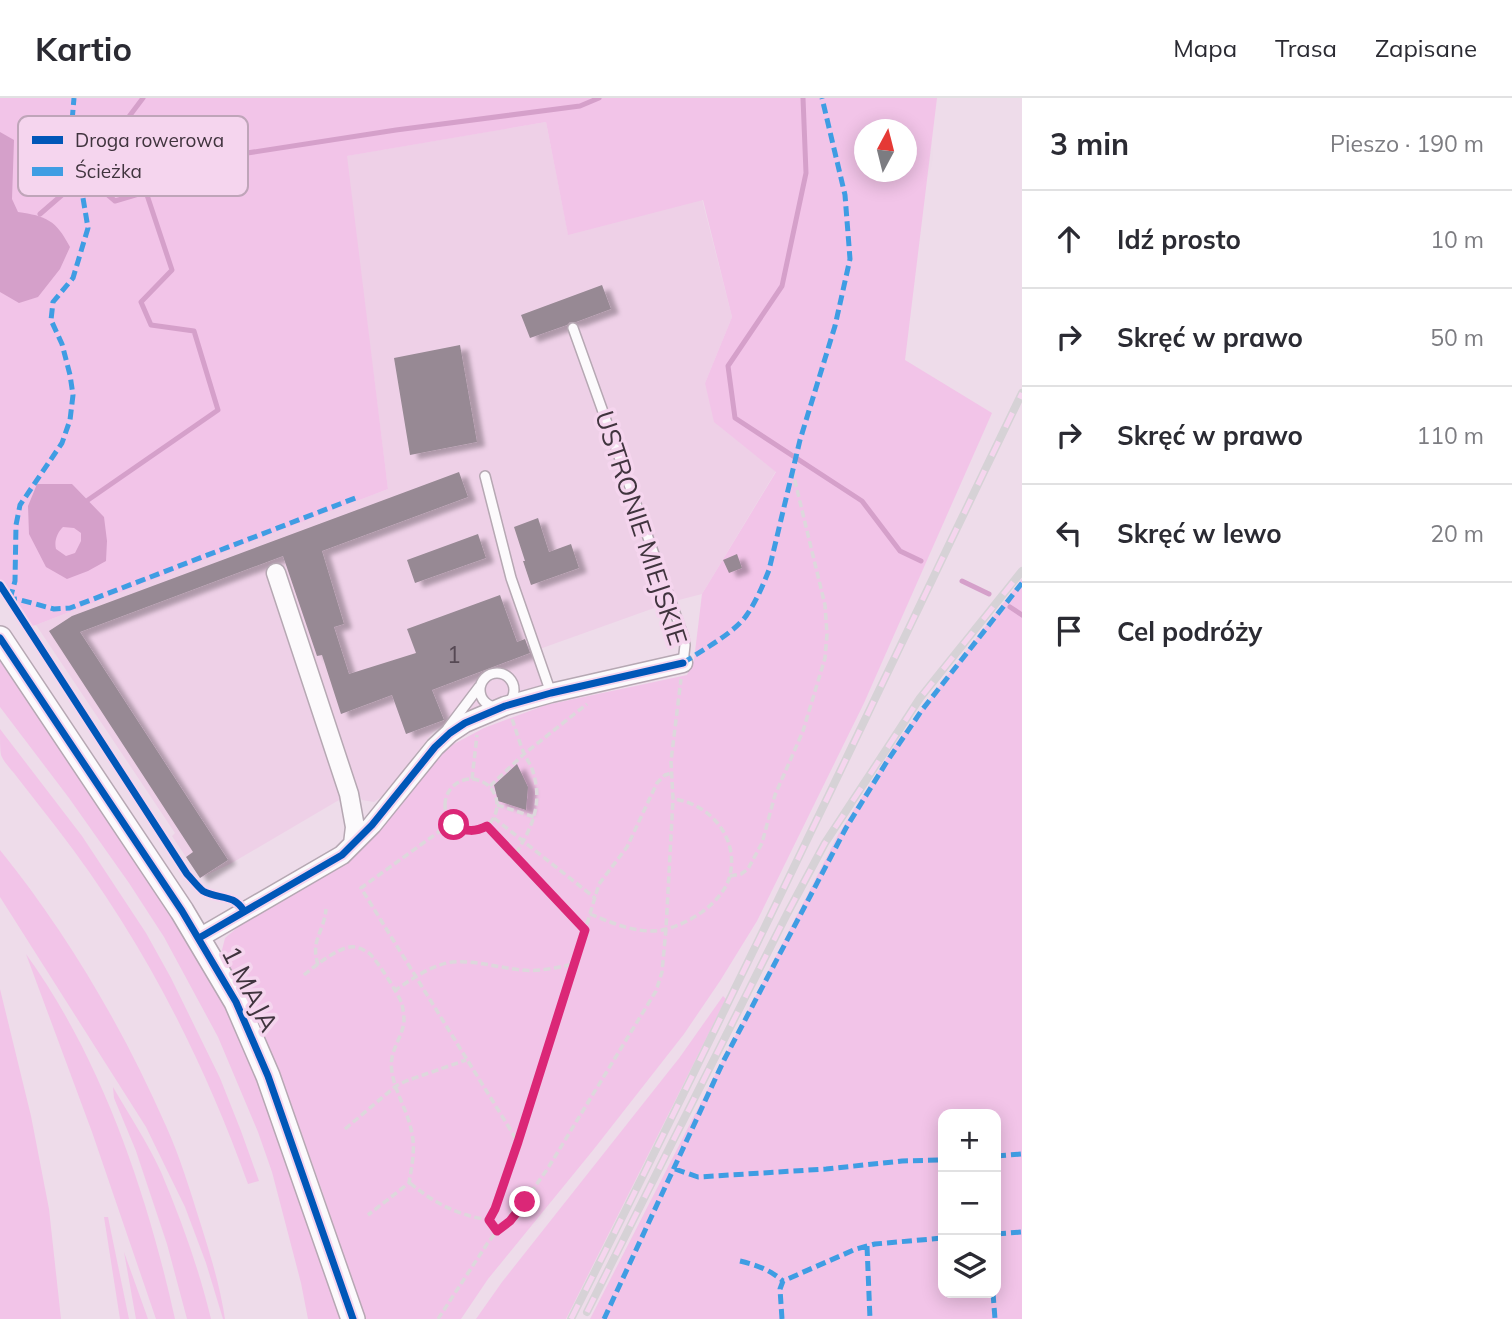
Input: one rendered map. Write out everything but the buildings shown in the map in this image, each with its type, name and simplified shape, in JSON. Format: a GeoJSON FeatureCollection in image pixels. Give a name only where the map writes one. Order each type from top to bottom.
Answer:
{"type":"FeatureCollection","features":[{"type":"Feature","properties":{"kind":"street"},"geometry":{"type":"LineString","coordinates":[[276,573],[349,794],[354,816],[353,844]]}},
{"type":"Feature","properties":{"kind":"street","name":"1 MAJA"},"geometry":{"type":"LineString","coordinates":[[0,638],[199,937],[236,1002],[268,1076],[353,1319]]}},
{"type":"Feature","properties":{"kind":"street","name":"USTRONIE MIEJSKIE"},"geometry":{"type":"LineString","coordinates":[[199,937],[342,855],[372,825],[429,754],[450,733],[480,716],[551,693],[683,663]]}},
{"type":"Feature","properties":{"kind":"lane","name":"USTRONIE MIEJSKIE"},"geometry":{"type":"LineString","coordinates":[[573,328],[684,638],[683,663]]}},
{"type":"Feature","properties":{"kind":"lane"},"geometry":{"type":"LineString","coordinates":[[485,477],[511,578],[551,693]]}},
{"type":"Feature","properties":{"kind":"lane"},"geometry":{"type":"LineString","coordinates":[[429,754],[480,685],[487,676],[498,673],[509,677],[513,681],[515,693],[510,703],[494,708],[488,706],[481,697],[480,685]]}},
{"type":"Feature","properties":{"kind":"path"},"geometry":{"type":"LineString","coordinates":[[730,876],[741,874],[748,869],[762,843],[775,795],[803,731],[825,658],[825,605],[793,473]]}},
{"type":"Feature","properties":{"kind":"path"},"geometry":{"type":"LineString","coordinates":[[438,1319],[497,1231],[510,1221],[548,1168],[656,991],[662,972],[666,929],[673,799],[671,761],[683,663]]}},
{"type":"Feature","properties":{"kind":"path"},"geometry":{"type":"LineString","coordinates":[[668,685],[681,683]]}},
{"type":"Feature","properties":{"kind":"path"},"geometry":{"type":"LineString","coordinates":[[490,786],[524,754],[594,699]]}},
{"type":"Feature","properties":{"kind":"path"},"geometry":{"type":"LineString","coordinates":[[505,706],[513,720],[538,792],[534,817],[515,855]]}},
{"type":"Feature","properties":{"kind":"path"},"geometry":{"type":"LineString","coordinates":[[472,779],[480,716]]}},
{"type":"Feature","properties":{"kind":"path"},"geometry":{"type":"LineString","coordinates":[[489,1220],[518,1142],[599,884],[627,848],[657,783],[671,773]]}},
{"type":"Feature","properties":{"kind":"path"},"geometry":{"type":"LineString","coordinates":[[472,779],[490,786],[496,795],[497,804],[494,818],[487,826],[471,831],[451,823],[445,810],[445,801],[447,792],[453,785],[461,780],[472,779]]}},
{"type":"Feature","properties":{"kind":"path"},"geometry":{"type":"LineString","coordinates":[[590,914],[635,930],[666,929],[691,919],[709,907],[722,892],[730,876],[731,855],[724,832],[701,807],[673,799]]}},
{"type":"Feature","properties":{"kind":"path"},"geometry":{"type":"LineString","coordinates":[[497,805],[534,817]]}},
{"type":"Feature","properties":{"kind":"path"},"geometry":{"type":"LineString","coordinates":[[494,818],[595,898]]}},
{"type":"Feature","properties":{"kind":"path"},"geometry":{"type":"LineString","coordinates":[[451,823],[361,888],[518,1142]]}},
{"type":"Feature","properties":{"kind":"path"},"geometry":{"type":"LineString","coordinates":[[487,826],[585,930]]}},
{"type":"Feature","properties":{"kind":"path"},"geometry":{"type":"LineString","coordinates":[[317,965],[315,944],[325,920],[326,909]]}},
{"type":"Feature","properties":{"kind":"path"},"geometry":{"type":"LineString","coordinates":[[304,975],[339,951],[350,947],[361,948],[371,955],[403,1007],[404,1020],[392,1057],[392,1072],[411,1129],[413,1161],[409,1183],[368,1215]]}},
{"type":"Feature","properties":{"kind":"path"},"geometry":{"type":"LineString","coordinates":[[394,991],[434,967],[451,962],[523,970],[575,964]]}},
{"type":"Feature","properties":{"kind":"path"},"geometry":{"type":"LineString","coordinates":[[345,1129],[396,1086],[466,1060]]}},
{"type":"Feature","properties":{"kind":"path"},"geometry":{"type":"LineString","coordinates":[[409,1183],[444,1207],[467,1216],[489,1220],[497,1231]]}},
{"type":"Feature","properties":{"kind":"shaded area"},"geometry":{"type":"Polygon","coordinates":[[[0,98],[937,98],[905,360],[992,413],[864,703],[757,921],[684,1034],[488,1279],[461,1319],[365,1319],[280,1073],[246,996],[222,957],[222,950],[225,938],[238,927],[350,860],[434,761],[452,745],[484,728],[546,705],[687,675],[694,660],[702,594],[776,472],[714,422],[705,383],[732,317],[703,200],[568,235],[546,122],[347,156],[388,489],[24,628],[0,591],[0,98]]]}},
{"type":"Feature","properties":{"kind":"shaded area"},"geometry":{"type":"Polygon","coordinates":[[[546,122],[568,234],[702,199],[732,317],[705,383],[776,471],[702,594],[671,602],[534,651],[545,688],[452,720],[433,732],[384,795],[374,802],[362,800],[356,790],[230,864],[200,878],[172,836],[175,833],[36,625],[388,489],[346,156],[546,122]]]}},
{"type":"Feature","properties":{"kind":"shaded area"},"geometry":{"type":"Polygon","coordinates":[[[0,132],[14,140],[12,199],[18,212],[36,215],[55,225],[70,247],[60,269],[38,297],[19,303],[0,292],[0,132]]]}},
{"type":"Feature","properties":{"kind":"shaded area"},"geometry":{"type":"Polygon","coordinates":[[[37,484],[72,484],[104,517],[106,561],[67,579],[46,567],[29,534],[28,506],[37,484]],[[63,527],[56,537],[56,549],[66,556],[75,553],[81,541],[81,533],[74,528],[63,527]]]}},
{"type":"Feature","properties":{"kind":"shaded area"},"geometry":{"type":"Polygon","coordinates":[[[1022,579],[1022,1319],[590,1319],[838,835],[898,740],[1022,579]]]}},
{"type":"Feature","properties":{"kind":"shaded area"},"geometry":{"type":"Polygon","coordinates":[[[0,653],[174,915],[228,1006],[260,1079],[344,1319],[308,1319],[272,1172],[218,1037],[164,937],[129,883],[0,707],[0,653]]]}},
{"type":"Feature","properties":{"kind":"shaded area"},"geometry":{"type":"Polygon","coordinates":[[[0,729],[82,836],[146,933],[220,1078],[259,1181],[248,1184],[189,1043],[142,954],[86,868],[2,758],[0,729]]]}},
{"type":"Feature","properties":{"kind":"shaded area"},"geometry":{"type":"Polygon","coordinates":[[[0,850],[71,948],[112,1017],[149,1089],[189,1186],[214,1270],[225,1319],[185,1207],[146,1127],[0,897],[0,850]]]}},
{"type":"Feature","properties":{"kind":"shaded area"},"geometry":{"type":"Polygon","coordinates":[[[26,954],[77,1038],[119,1129],[151,1224],[175,1319],[156,1319],[92,1132],[26,954]]]}},
{"type":"Feature","properties":{"kind":"shaded area"},"geometry":{"type":"Polygon","coordinates":[[[0,989],[31,1116],[49,1209],[61,1319],[0,1319],[0,989]]]}},
{"type":"Feature","properties":{"kind":"shaded area"},"geometry":{"type":"Polygon","coordinates":[[[723,996],[726,999],[566,1319],[476,1319],[502,1282],[680,1057],[723,996]]]}},
{"type":"Feature","properties":{"kind":"shaded area"},"geometry":{"type":"Polygon","coordinates":[[[113,1087],[161,1172],[189,1244],[211,1319],[187,1319],[167,1244],[136,1151],[114,1098],[113,1087]]]}},
{"type":"Feature","properties":{"kind":"shaded area"},"geometry":{"type":"Polygon","coordinates":[[[104,1217],[108,1217],[129,1319],[120,1319],[104,1217]]]}},
{"type":"Feature","properties":{"kind":"shaded area"},"geometry":{"type":"Polygon","coordinates":[[[124,1252],[148,1319],[136,1319],[124,1252]]]}},
{"type":"Feature","properties":{"kind":"waterway"},"geometry":{"type":"LineString","coordinates":[[129,116],[143,98]]}},
{"type":"Feature","properties":{"kind":"waterway"},"geometry":{"type":"LineString","coordinates":[[248,153],[580,106],[599,98]]}},
{"type":"Feature","properties":{"kind":"waterway"},"geometry":{"type":"LineString","coordinates":[[803,98],[806,173],[782,286],[728,366],[735,418],[862,501],[900,551],[921,561]]}},
{"type":"Feature","properties":{"kind":"waterway"},"geometry":{"type":"LineString","coordinates":[[40,214],[61,196]]}},
{"type":"Feature","properties":{"kind":"waterway"},"geometry":{"type":"LineString","coordinates":[[109,196],[115,201],[132,196]]}},
{"type":"Feature","properties":{"kind":"waterway"},"geometry":{"type":"LineString","coordinates":[[88,500],[218,410],[194,331],[151,325],[141,302],[172,270],[147,196]]}},
{"type":"Feature","properties":{"kind":"waterway"},"geometry":{"type":"LineString","coordinates":[[962,581],[989,594]]}},
{"type":"Feature","properties":{"kind":"waterway"},"geometry":{"type":"LineString","coordinates":[[1010,607],[1022,615]]}},
{"type":"Feature","properties":{"kind":"railway"},"geometry":{"type":"LineString","coordinates":[[571,1319],[743,973],[1022,393]]}},
{"type":"Feature","properties":{"kind":"railway"},"geometry":{"type":"LineString","coordinates":[[587,1312],[825,843],[920,698],[1022,571]]}},
{"type":"Feature","properties":{"kind":"marked path"},"geometry":{"type":"LineString","coordinates":[[72,116],[74,98]]}},
{"type":"Feature","properties":{"kind":"marked path"},"geometry":{"type":"LineString","coordinates":[[683,663],[734,629],[750,611],[762,587],[769,570],[800,440],[835,326],[850,259],[845,195],[822,98]]}},
{"type":"Feature","properties":{"kind":"marked path"},"geometry":{"type":"LineString","coordinates":[[10,599],[15,581],[16,525],[20,505],[62,443],[70,420],[73,395],[70,375],[62,344],[51,320],[53,302],[73,278],[88,228],[82,196]]}},
{"type":"Feature","properties":{"kind":"marked path"},"geometry":{"type":"LineString","coordinates":[[7,600],[17,599],[54,609],[70,608],[358,497]]}},
{"type":"Feature","properties":{"kind":"marked path"},"geometry":{"type":"LineString","coordinates":[[604,1319],[724,1060],[846,828],[922,710],[1022,583]]}},
{"type":"Feature","properties":{"kind":"marked path"},"geometry":{"type":"LineString","coordinates":[[1001,1156],[1022,1154]]}},
{"type":"Feature","properties":{"kind":"marked path"},"geometry":{"type":"LineString","coordinates":[[675,1169],[698,1177],[938,1160]]}},
{"type":"Feature","properties":{"kind":"marked path"},"geometry":{"type":"LineString","coordinates":[[1001,1234],[1022,1232]]}},
{"type":"Feature","properties":{"kind":"marked path"},"geometry":{"type":"LineString","coordinates":[[782,1319],[780,1289],[783,1281],[856,1249],[875,1244],[938,1238]]}},
{"type":"Feature","properties":{"kind":"marked path"},"geometry":{"type":"LineString","coordinates":[[867,1246],[870,1319]]}},
{"type":"Feature","properties":{"kind":"marked path"},"geometry":{"type":"LineString","coordinates":[[740,1261],[763,1268],[783,1281]]}},
{"type":"Feature","properties":{"kind":"marked path"},"geometry":{"type":"LineString","coordinates":[[993,1298],[995,1319]]}},
{"type":"Feature","properties":{"kind":"cycle path"},"geometry":{"type":"LineString","coordinates":[[0,585],[187,874],[203,891],[230,899],[244,911]]}},
{"type":"Feature","properties":{"kind":"cycle path"},"geometry":{"type":"LineString","coordinates":[[0,638],[182,911],[236,1002],[268,1076],[353,1319]]}},
{"type":"Feature","properties":{"kind":"cycle path"},"geometry":{"type":"LineString","coordinates":[[199,938],[342,855],[372,825],[435,747],[465,723],[505,706],[551,693],[683,663]]}},
{"type":"Feature","properties":{"kind":"route"},"geometry":{"type":"LineString","coordinates":[[454,825],[471,831],[487,826],[585,930],[518,1142],[489,1220],[497,1231],[510,1221],[525,1202]]}}]}
